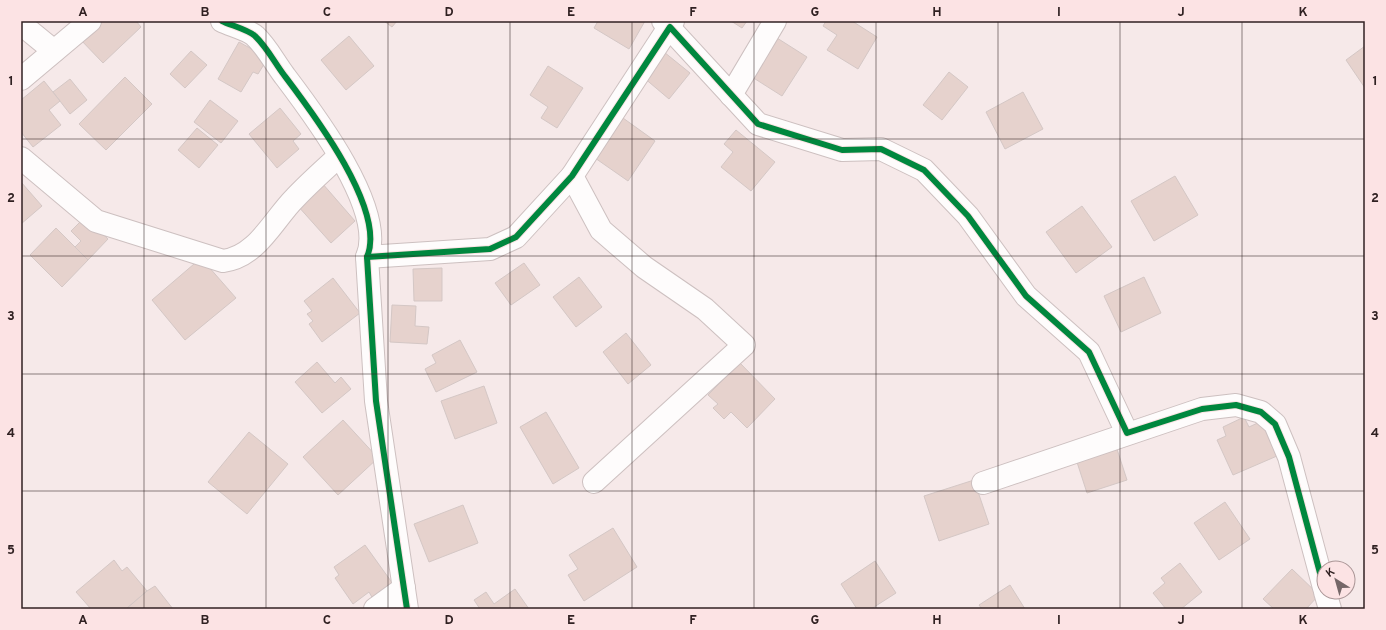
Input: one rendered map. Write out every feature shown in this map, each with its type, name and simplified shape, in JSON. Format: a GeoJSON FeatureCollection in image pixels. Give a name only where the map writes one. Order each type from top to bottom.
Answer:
{"type":"FeatureCollection","features":[{"type":"Feature","properties":{"kind":"street"},"geometry":{"type":"LineString","coordinates":[[21,79],[90,21]]}},
{"type":"Feature","properties":{"kind":"street"},"geometry":{"type":"LineString","coordinates":[[222,21],[257,28],[323,128],[358,189],[371,232],[370,251],[367,258],[376,401],[407,609]]}},
{"type":"Feature","properties":{"kind":"street"},"geometry":{"type":"LineString","coordinates":[[732,95],[775,21]]}},
{"type":"Feature","properties":{"kind":"street"},"geometry":{"type":"LineString","coordinates":[[367,258],[490,249],[516,237],[572,176],[668,23],[758,124],[842,150],[881,149],[924,170],[968,216],[1026,296],[1089,352],[1127,433]]}},
{"type":"Feature","properties":{"kind":"street"},"geometry":{"type":"LineString","coordinates":[[21,24],[54,51]]}},
{"type":"Feature","properties":{"kind":"street"},"geometry":{"type":"LineString","coordinates":[[21,158],[96,221],[223,261],[234,260],[262,239],[294,199],[339,156]]}},
{"type":"Feature","properties":{"kind":"street"},"geometry":{"type":"LineString","coordinates":[[572,176],[601,230],[644,267],[705,309],[744,345],[594,482]]}},
{"type":"Feature","properties":{"kind":"street"},"geometry":{"type":"LineString","coordinates":[[983,483],[1202,408],[1236,405],[1261,412],[1275,424],[1289,457],[1317,560]]}},
{"type":"Feature","properties":{"kind":"street"},"geometry":{"type":"LineString","coordinates":[[375,609],[404,588]]}},
{"type":"Feature","properties":{"kind":"building"},"geometry":{"type":"Polygon","coordinates":[[[99,21],[136,21],[141,27],[103,63],[80,39],[99,21]]]}},
{"type":"Feature","properties":{"kind":"building"},"geometry":{"type":"Polygon","coordinates":[[[384,21],[397,21],[392,27],[384,21]]]}},
{"type":"Feature","properties":{"kind":"building"},"geometry":{"type":"Polygon","coordinates":[[[598,21],[645,21],[629,49],[594,28],[598,21]]]}},
{"type":"Feature","properties":{"kind":"building"},"geometry":{"type":"Polygon","coordinates":[[[731,21],[747,21],[742,28],[731,21]]]}},
{"type":"Feature","properties":{"kind":"building"},"geometry":{"type":"Polygon","coordinates":[[[826,21],[852,21],[877,37],[858,69],[827,50],[837,35],[823,26],[826,21]]]}},
{"type":"Feature","properties":{"kind":"building"},"geometry":{"type":"Polygon","coordinates":[[[349,36],[374,66],[346,90],[321,60],[349,36]]]}},
{"type":"Feature","properties":{"kind":"building"},"geometry":{"type":"Polygon","coordinates":[[[777,38],[807,57],[782,96],[752,77],[777,38]]]}},
{"type":"Feature","properties":{"kind":"building"},"geometry":{"type":"Polygon","coordinates":[[[239,42],[268,58],[258,74],[253,72],[241,92],[218,79],[239,42]]]}},
{"type":"Feature","properties":{"kind":"building"},"geometry":{"type":"Polygon","coordinates":[[[1365,46],[1365,88],[1346,60],[1365,46]]]}},
{"type":"Feature","properties":{"kind":"building"},"geometry":{"type":"Polygon","coordinates":[[[191,51],[207,65],[185,88],[170,74],[191,51]]]}},
{"type":"Feature","properties":{"kind":"building"},"geometry":{"type":"Polygon","coordinates":[[[664,52],[690,73],[669,99],[643,77],[664,52]]]}},
{"type":"Feature","properties":{"kind":"building"},"geometry":{"type":"Polygon","coordinates":[[[548,66],[583,88],[557,128],[541,118],[548,107],[530,95],[548,66]]]}},
{"type":"Feature","properties":{"kind":"building"},"geometry":{"type":"Polygon","coordinates":[[[949,72],[968,87],[942,120],[923,105],[949,72]]]}},
{"type":"Feature","properties":{"kind":"building"},"geometry":{"type":"Polygon","coordinates":[[[125,77],[152,104],[106,150],[79,124],[125,77]]]}},
{"type":"Feature","properties":{"kind":"building"},"geometry":{"type":"Polygon","coordinates":[[[70,79],[87,100],[70,114],[53,92],[70,79]]]}},
{"type":"Feature","properties":{"kind":"building"},"geometry":{"type":"Polygon","coordinates":[[[44,81],[60,101],[49,110],[61,125],[33,147],[21,132],[21,100],[44,81]]]}},
{"type":"Feature","properties":{"kind":"building"},"geometry":{"type":"Polygon","coordinates":[[[1023,92],[1043,129],[1005,149],[986,112],[1023,92]]]}},
{"type":"Feature","properties":{"kind":"building"},"geometry":{"type":"Polygon","coordinates":[[[210,100],[238,121],[221,143],[194,122],[210,100]]]}},
{"type":"Feature","properties":{"kind":"building"},"geometry":{"type":"Polygon","coordinates":[[[280,108],[301,134],[293,141],[299,149],[277,168],[249,134],[280,108]]]}},
{"type":"Feature","properties":{"kind":"building"},"geometry":{"type":"Polygon","coordinates":[[[623,118],[655,141],[628,181],[595,158],[623,118]]]}},
{"type":"Feature","properties":{"kind":"building"},"geometry":{"type":"Polygon","coordinates":[[[197,128],[218,145],[199,168],[178,150],[197,128]]]}},
{"type":"Feature","properties":{"kind":"building"},"geometry":{"type":"Polygon","coordinates":[[[736,130],[775,162],[751,191],[721,167],[733,152],[724,144],[736,130]]]}},
{"type":"Feature","properties":{"kind":"building"},"geometry":{"type":"Polygon","coordinates":[[[1175,176],[1198,215],[1154,241],[1131,201],[1175,176]]]}},
{"type":"Feature","properties":{"kind":"building"},"geometry":{"type":"Polygon","coordinates":[[[21,182],[42,206],[21,224],[21,182]]]}},
{"type":"Feature","properties":{"kind":"building"},"geometry":{"type":"Polygon","coordinates":[[[322,183],[355,221],[331,243],[297,205],[322,183]]]}},
{"type":"Feature","properties":{"kind":"building"},"geometry":{"type":"Polygon","coordinates":[[[1082,206],[1112,247],[1076,273],[1046,232],[1082,206]]]}},
{"type":"Feature","properties":{"kind":"building"},"geometry":{"type":"Polygon","coordinates":[[[85,217],[108,239],[88,260],[75,247],[81,241],[71,231],[85,217]]]}},
{"type":"Feature","properties":{"kind":"building"},"geometry":{"type":"Polygon","coordinates":[[[56,228],[88,260],[62,287],[30,255],[56,228]]]}},
{"type":"Feature","properties":{"kind":"building"},"geometry":{"type":"Polygon","coordinates":[[[201,258],[236,298],[185,340],[152,300],[201,258]]]}},
{"type":"Feature","properties":{"kind":"building"},"geometry":{"type":"Polygon","coordinates":[[[524,263],[540,285],[511,305],[495,283],[524,263]]]}},
{"type":"Feature","properties":{"kind":"building"},"geometry":{"type":"Polygon","coordinates":[[[442,268],[442,301],[414,301],[413,269],[442,268]]]}},
{"type":"Feature","properties":{"kind":"building"},"geometry":{"type":"Polygon","coordinates":[[[579,277],[602,307],[576,327],[553,297],[579,277]]]}},
{"type":"Feature","properties":{"kind":"building"},"geometry":{"type":"Polygon","coordinates":[[[1144,277],[1161,313],[1121,332],[1104,296],[1144,277]]]}},
{"type":"Feature","properties":{"kind":"building"},"geometry":{"type":"Polygon","coordinates":[[[333,278],[360,313],[322,342],[309,324],[313,321],[307,314],[312,311],[304,301],[333,278]]]}},
{"type":"Feature","properties":{"kind":"building"},"geometry":{"type":"Polygon","coordinates":[[[392,305],[416,306],[415,326],[429,327],[427,344],[390,342],[392,305]]]}},
{"type":"Feature","properties":{"kind":"building"},"geometry":{"type":"Polygon","coordinates":[[[626,333],[651,365],[628,384],[603,352],[626,333]]]}},
{"type":"Feature","properties":{"kind":"building"},"geometry":{"type":"Polygon","coordinates":[[[460,340],[477,372],[436,392],[425,369],[436,363],[432,355],[460,340]]]}},
{"type":"Feature","properties":{"kind":"building"},"geometry":{"type":"Polygon","coordinates":[[[317,362],[335,383],[341,377],[351,389],[322,413],[295,382],[317,362]]]}},
{"type":"Feature","properties":{"kind":"building"},"geometry":{"type":"Polygon","coordinates":[[[740,363],[775,399],[747,428],[731,412],[724,419],[713,408],[718,404],[708,395],[740,363]]]}},
{"type":"Feature","properties":{"kind":"building"},"geometry":{"type":"Polygon","coordinates":[[[484,386],[497,423],[455,439],[441,401],[484,386]]]}},
{"type":"Feature","properties":{"kind":"building"},"geometry":{"type":"Polygon","coordinates":[[[546,412],[579,468],[553,484],[520,427],[546,412]]]}},
{"type":"Feature","properties":{"kind":"building"},"geometry":{"type":"Polygon","coordinates":[[[1244,417],[1249,427],[1262,421],[1277,456],[1233,475],[1217,440],[1226,436],[1223,427],[1244,417]]]}},
{"type":"Feature","properties":{"kind":"building"},"geometry":{"type":"Polygon","coordinates":[[[343,420],[378,458],[338,495],[303,457],[343,420]]]}},
{"type":"Feature","properties":{"kind":"building"},"geometry":{"type":"Polygon","coordinates":[[[249,432],[288,464],[247,514],[208,482],[249,432]]]}},
{"type":"Feature","properties":{"kind":"building"},"geometry":{"type":"Polygon","coordinates":[[[1115,443],[1127,480],[1087,493],[1075,456],[1115,443]]]}},
{"type":"Feature","properties":{"kind":"building"},"geometry":{"type":"Polygon","coordinates":[[[974,480],[989,524],[939,541],[924,496],[974,480]]]}},
{"type":"Feature","properties":{"kind":"building"},"geometry":{"type":"Polygon","coordinates":[[[1225,502],[1250,539],[1219,560],[1194,523],[1225,502]]]}},
{"type":"Feature","properties":{"kind":"building"},"geometry":{"type":"Polygon","coordinates":[[[463,505],[478,543],[429,562],[414,524],[463,505]]]}},
{"type":"Feature","properties":{"kind":"building"},"geometry":{"type":"Polygon","coordinates":[[[613,528],[637,567],[584,601],[568,575],[578,569],[569,555],[613,528]]]}},
{"type":"Feature","properties":{"kind":"building"},"geometry":{"type":"Polygon","coordinates":[[[365,545],[393,584],[373,599],[369,592],[353,604],[335,578],[339,575],[334,567],[365,545]]]}},
{"type":"Feature","properties":{"kind":"building"},"geometry":{"type":"Polygon","coordinates":[[[114,560],[122,571],[127,567],[147,591],[126,609],[91,609],[76,592],[114,560]]]}},
{"type":"Feature","properties":{"kind":"building"},"geometry":{"type":"Polygon","coordinates":[[[875,561],[896,593],[871,609],[857,609],[841,584],[875,561]]]}},
{"type":"Feature","properties":{"kind":"building"},"geometry":{"type":"Polygon","coordinates":[[[1180,563],[1202,592],[1181,609],[1166,609],[1153,593],[1165,583],[1161,578],[1180,563]]]}},
{"type":"Feature","properties":{"kind":"building"},"geometry":{"type":"Polygon","coordinates":[[[1292,569],[1316,592],[1316,598],[1306,609],[1274,609],[1263,599],[1292,569]]]}},
{"type":"Feature","properties":{"kind":"building"},"geometry":{"type":"Polygon","coordinates":[[[1010,585],[1025,609],[982,609],[979,605],[1010,585]]]}},
{"type":"Feature","properties":{"kind":"building"},"geometry":{"type":"Polygon","coordinates":[[[155,586],[173,609],[126,609],[147,591],[155,586]]]}},
{"type":"Feature","properties":{"kind":"building"},"geometry":{"type":"Polygon","coordinates":[[[515,589],[529,609],[480,609],[474,600],[486,592],[494,604],[515,589]]]}},
{"type":"Feature","properties":{"kind":"cycle path"},"geometry":{"type":"LineString","coordinates":[[222,21],[252,34],[267,50],[312,112],[344,162],[357,189],[366,214],[370,237],[367,257],[376,401],[407,609]]}},
{"type":"Feature","properties":{"kind":"cycle path"},"geometry":{"type":"LineString","coordinates":[[367,257],[490,249],[516,237],[572,176],[670,27],[758,124],[842,150],[881,149],[924,170],[968,216],[1026,296],[1089,352],[1127,433],[1202,409],[1236,405],[1261,412],[1275,424],[1289,457],[1317,560]]}}]}
